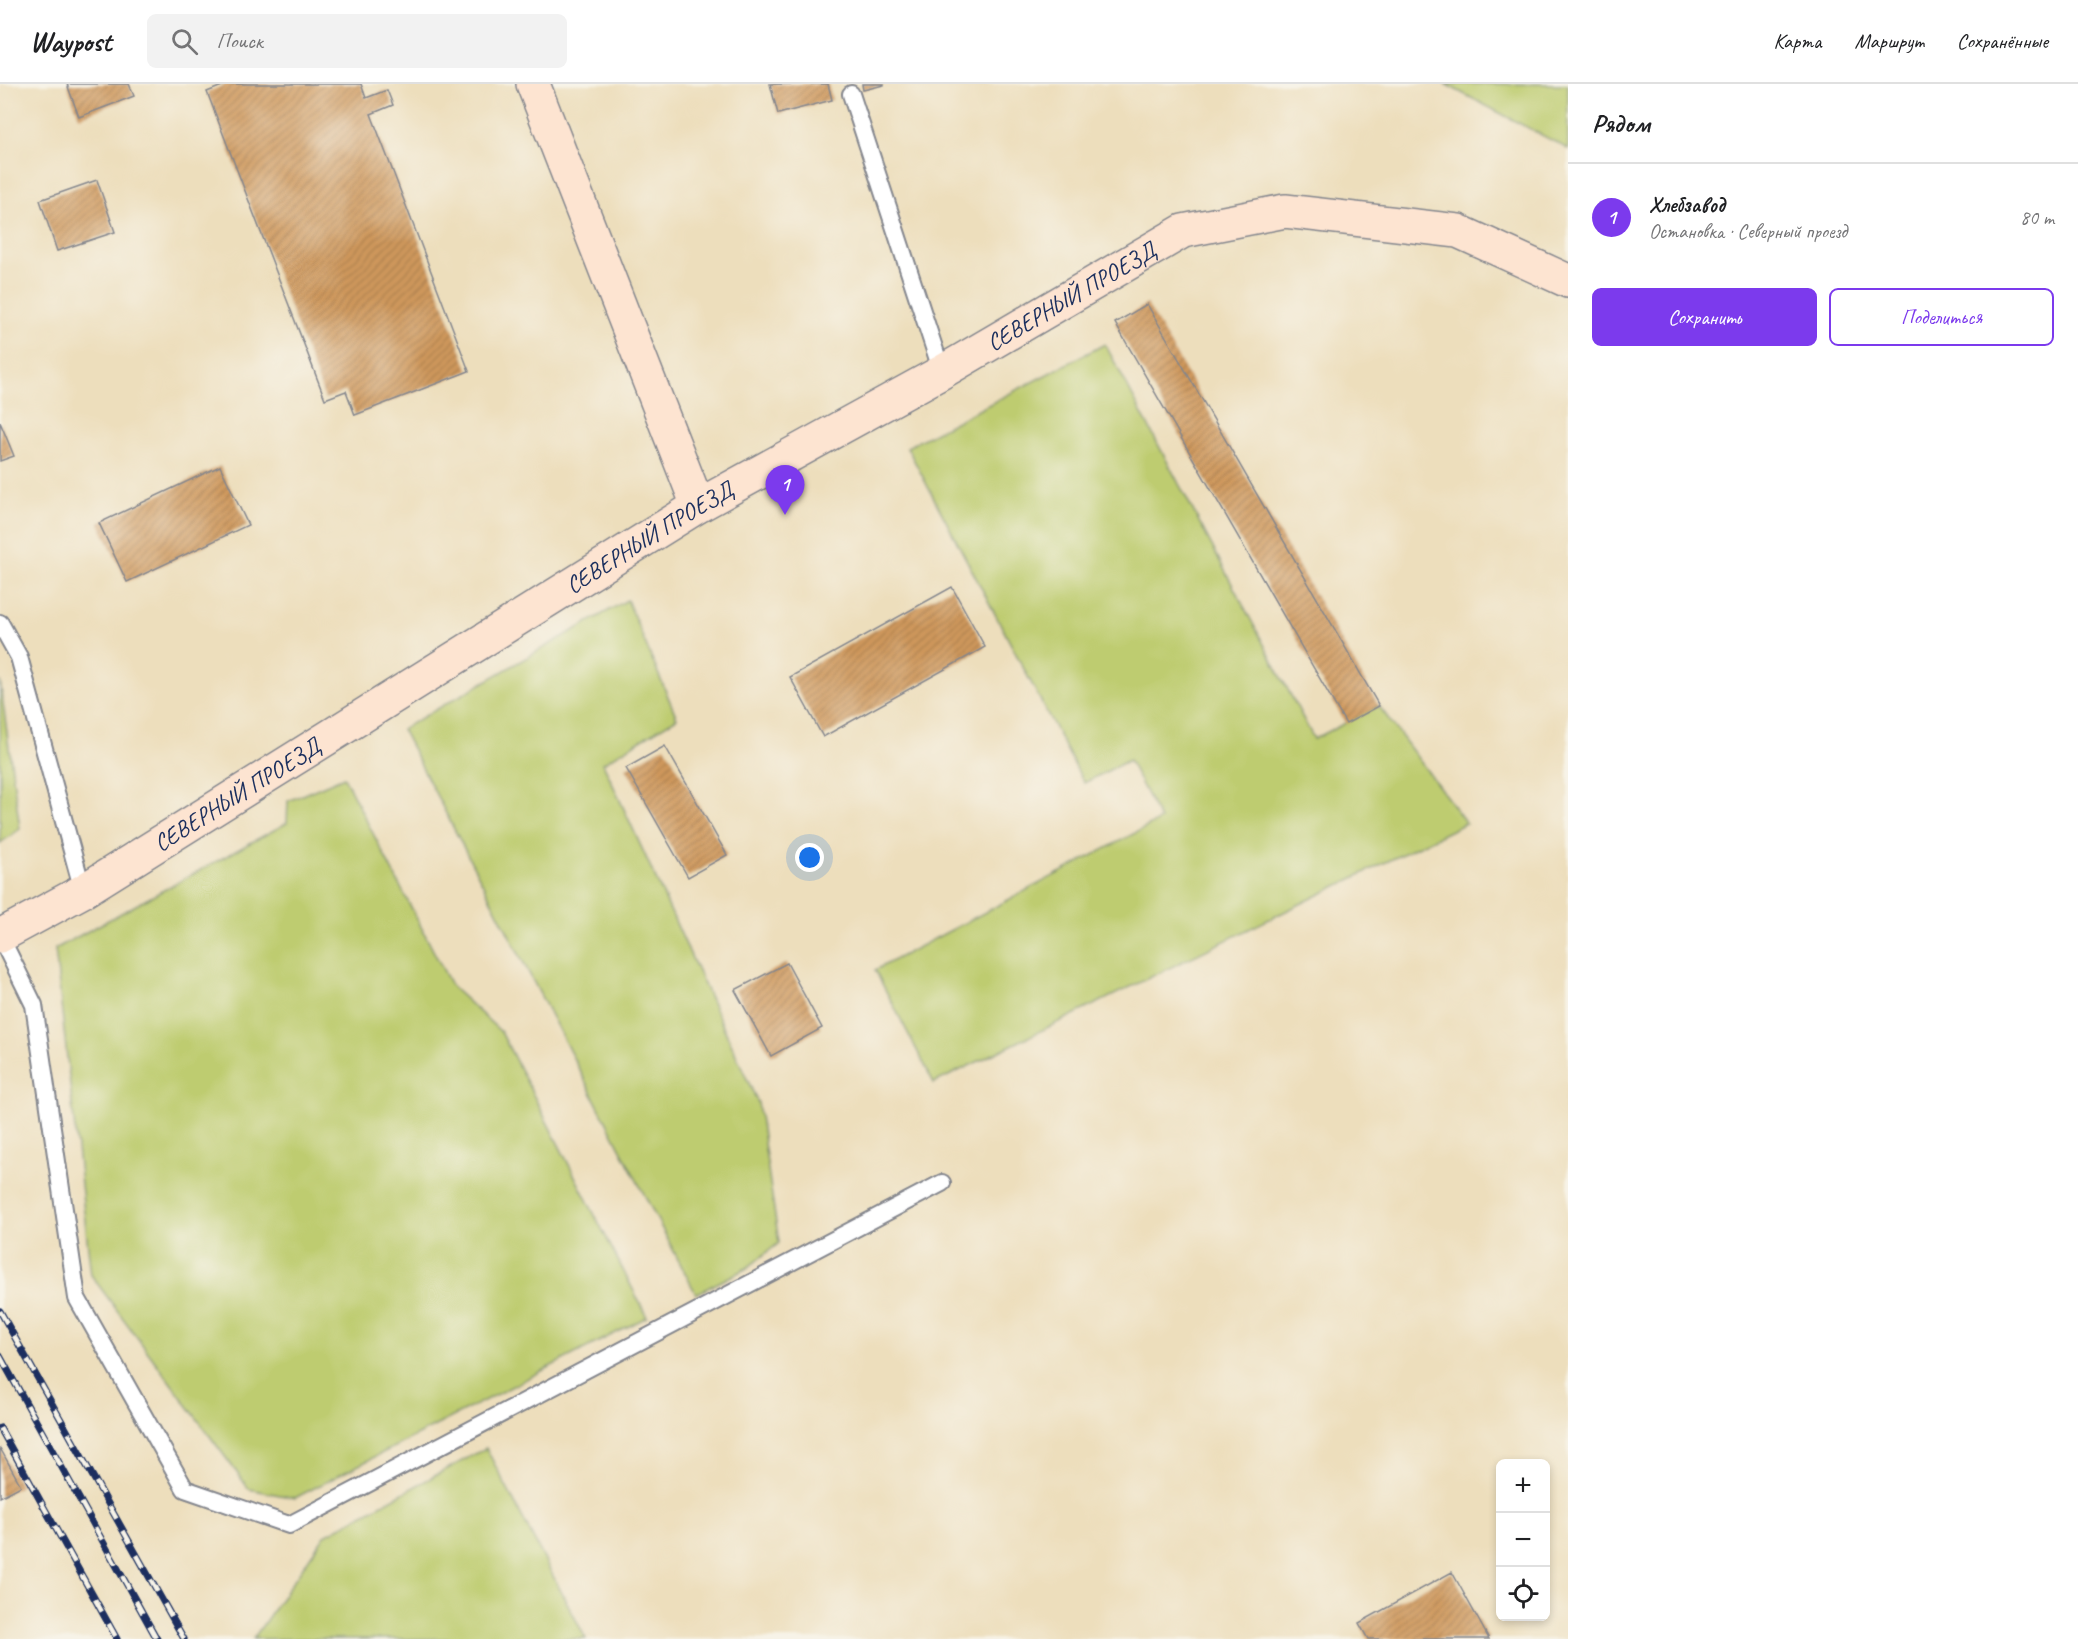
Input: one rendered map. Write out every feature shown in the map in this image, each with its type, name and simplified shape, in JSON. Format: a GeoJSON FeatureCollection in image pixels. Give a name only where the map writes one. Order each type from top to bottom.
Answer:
{"type":"FeatureCollection","features":[{"type":"Feature","properties":{"kind":"street"},"geometry":{"type":"LineString","coordinates":[[533,84],[698,506]]}},
{"type":"Feature","properties":{"kind":"street","name":"СЕВЕРНЫЙ ПРОЕЗД"},"geometry":{"type":"LineString","coordinates":[[0,936],[83,891],[698,506],[942,372],[1184,231],[1285,211],[1458,231],[1568,281]]}},
{"type":"Feature","properties":{"kind":"lane"},"geometry":{"type":"LineString","coordinates":[[851,94],[942,372]]}},
{"type":"Feature","properties":{"kind":"lane"},"geometry":{"type":"LineString","coordinates":[[0,623],[19,657],[83,891]]}},
{"type":"Feature","properties":{"kind":"lane"},"geometry":{"type":"LineString","coordinates":[[0,936],[34,1005],[77,1298],[185,1489],[289,1526],[942,1183]]}},
{"type":"Feature","properties":{"kind":"green space"},"geometry":{"type":"Polygon","coordinates":[[[1445,84],[1568,84],[1568,149],[1445,84]]]}},
{"type":"Feature","properties":{"kind":"green space"},"geometry":{"type":"Polygon","coordinates":[[[1105,344],[1314,739],[1379,706],[1466,823],[934,1083],[875,970],[1160,820],[1129,760],[1084,783],[907,447],[1105,344]]]}},
{"type":"Feature","properties":{"kind":"green space"},"geometry":{"type":"Polygon","coordinates":[[[627,600],[677,718],[603,763],[758,1103],[779,1243],[747,1268],[696,1294],[402,729],[627,600]]]}},
{"type":"Feature","properties":{"kind":"green space"},"geometry":{"type":"Polygon","coordinates":[[[0,681],[20,829],[0,843],[0,681]]]}},
{"type":"Feature","properties":{"kind":"green space"},"geometry":{"type":"Polygon","coordinates":[[[344,777],[452,987],[501,1032],[647,1317],[295,1498],[249,1489],[91,1275],[55,949],[287,823],[288,801],[344,777]]]}},
{"type":"Feature","properties":{"kind":"green space"},"geometry":{"type":"Polygon","coordinates":[[[486,1448],[586,1639],[253,1639],[325,1535],[486,1448]]]}},
{"type":"Feature","properties":{"kind":"building"},"geometry":{"type":"Polygon","coordinates":[[[67,84],[129,84],[134,96],[79,117],[67,84]]]}},
{"type":"Feature","properties":{"kind":"building"},"geometry":{"type":"Polygon","coordinates":[[[227,84],[361,84],[366,98],[387,90],[393,105],[371,114],[469,371],[355,415],[346,391],[325,399],[207,92],[227,84]]]}},
{"type":"Feature","properties":{"kind":"building"},"geometry":{"type":"Polygon","coordinates":[[[770,84],[828,84],[832,100],[778,114],[770,84]]]}},
{"type":"Feature","properties":{"kind":"building"},"geometry":{"type":"Polygon","coordinates":[[[862,84],[884,84],[884,85],[863,90],[862,84]]]}},
{"type":"Feature","properties":{"kind":"building"},"geometry":{"type":"Polygon","coordinates":[[[97,180],[115,232],[57,251],[40,200],[97,180]]]}},
{"type":"Feature","properties":{"kind":"building"},"geometry":{"type":"Polygon","coordinates":[[[1147,304],[1379,706],[1346,724],[1115,323],[1147,304]]]}},
{"type":"Feature","properties":{"kind":"building"},"geometry":{"type":"Polygon","coordinates":[[[0,422],[14,456],[0,461],[0,422]]]}},
{"type":"Feature","properties":{"kind":"building"},"geometry":{"type":"Polygon","coordinates":[[[220,466],[248,525],[127,582],[99,523],[220,466]]]}},
{"type":"Feature","properties":{"kind":"building"},"geometry":{"type":"Polygon","coordinates":[[[952,587],[985,647],[823,737],[790,677],[952,587]]]}},
{"type":"Feature","properties":{"kind":"building"},"geometry":{"type":"Polygon","coordinates":[[[665,746],[727,855],[688,877],[626,768],[665,746]]]}},
{"type":"Feature","properties":{"kind":"building"},"geometry":{"type":"Polygon","coordinates":[[[787,963],[822,1028],[771,1056],[735,990],[787,963]]]}},
{"type":"Feature","properties":{"kind":"building"},"geometry":{"type":"Polygon","coordinates":[[[0,1448],[21,1486],[0,1497],[0,1448]]]}},
{"type":"Feature","properties":{"kind":"building"},"geometry":{"type":"Polygon","coordinates":[[[1452,1572],[1489,1639],[1368,1639],[1359,1623],[1452,1572]]]}},
{"type":"Feature","properties":{"kind":"railway"},"geometry":{"type":"LineString","coordinates":[[0,1311],[184,1639]]}},
{"type":"Feature","properties":{"kind":"railway"},"geometry":{"type":"LineString","coordinates":[[0,1356],[157,1639]]}},
{"type":"Feature","properties":{"kind":"railway"},"geometry":{"type":"LineString","coordinates":[[0,1428],[117,1639]]}},
{"type":"Feature","properties":{"kind":"place","name":"Хлебзавод"},"geometry":{"type":"Point","coordinates":[785,515]}}]}
